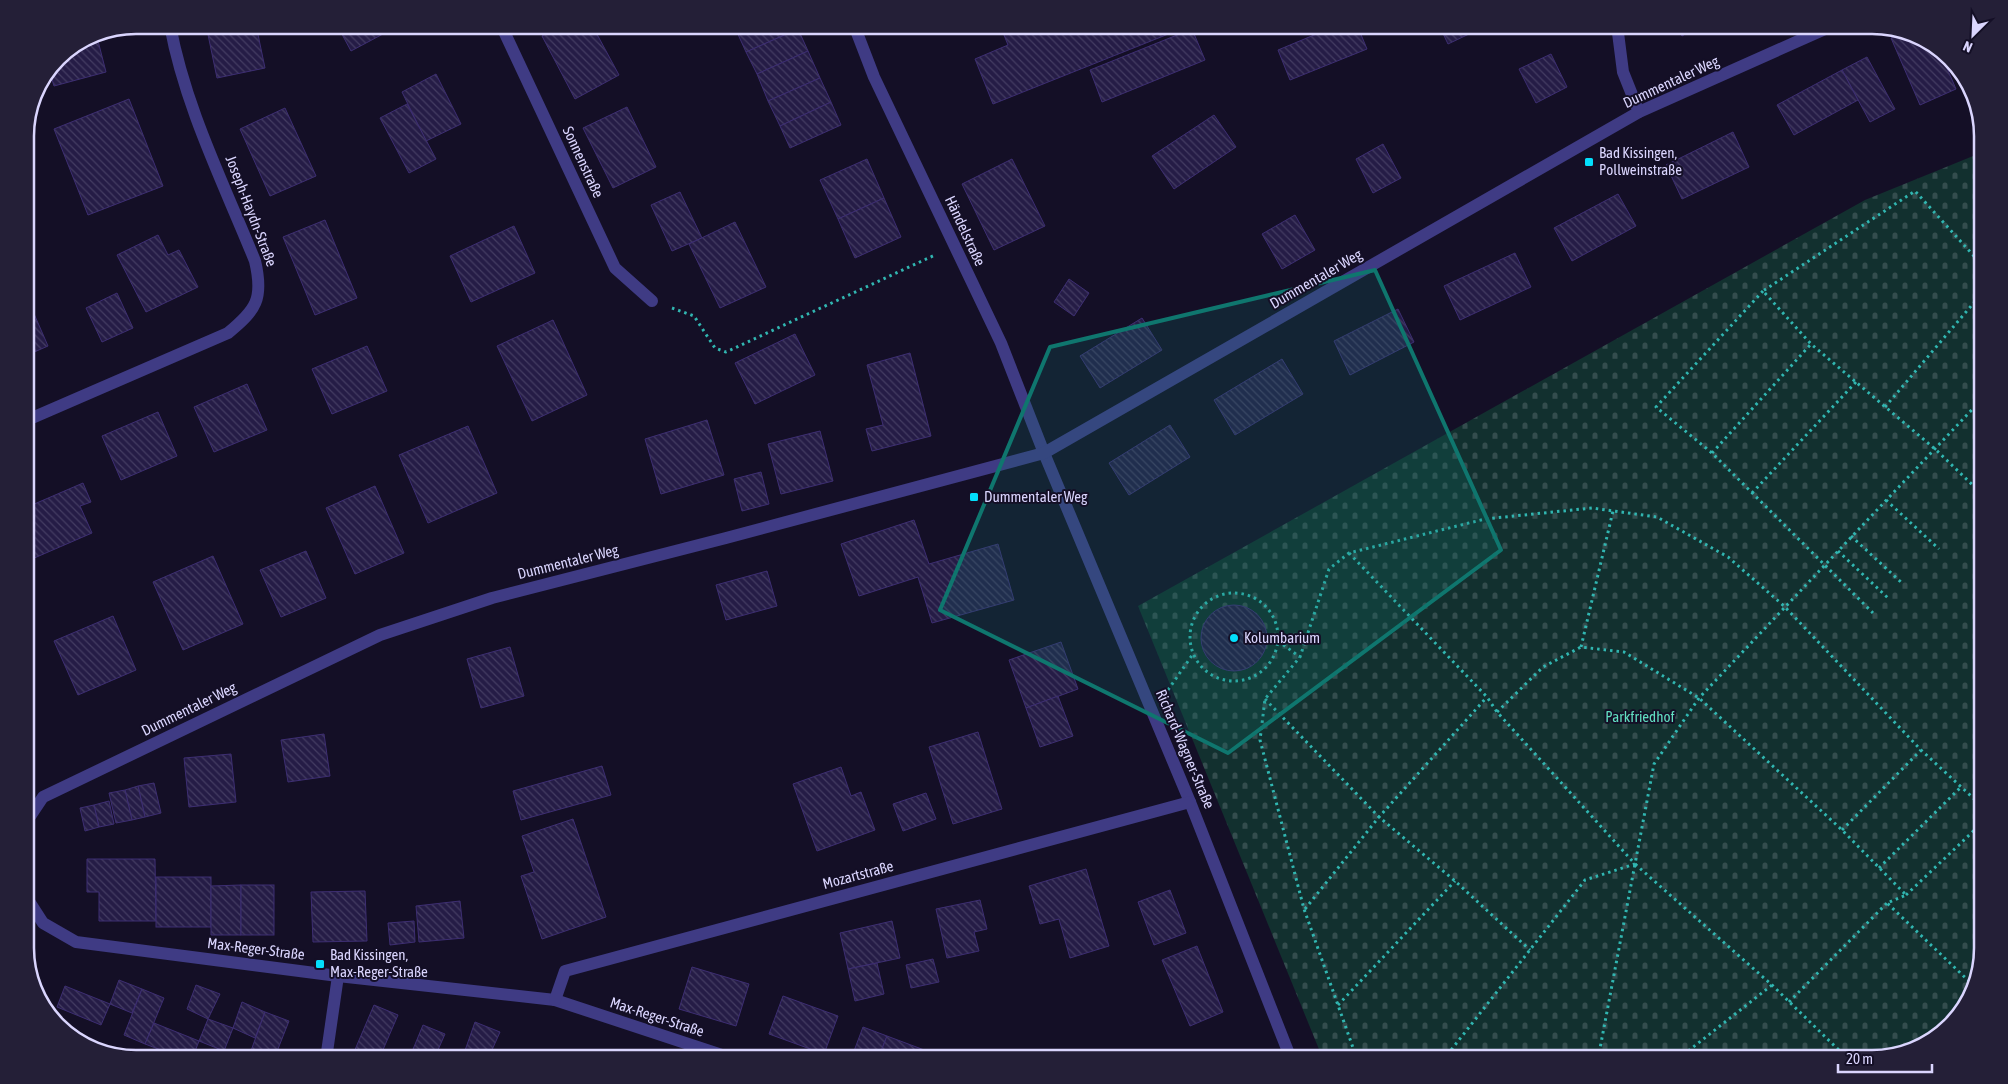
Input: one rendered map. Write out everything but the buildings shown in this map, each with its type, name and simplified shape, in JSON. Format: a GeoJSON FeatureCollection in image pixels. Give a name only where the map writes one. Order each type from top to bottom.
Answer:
{"type":"FeatureCollection","features":[{"type":"Feature","properties":{"kind":"street","name":"Joseph-Haydn-Straße"},"geometry":{"type":"LineString","coordinates":[[34,416],[228,334],[253,310],[258,294],[259,279],[255,261],[188,99],[172,34]]}},
{"type":"Feature","properties":{"kind":"street","name":"Sonnenstraße"},"geometry":{"type":"LineString","coordinates":[[505,34],[615,268],[652,301]]}},
{"type":"Feature","properties":{"kind":"street","name":"Händelstraße"},"geometry":{"type":"LineString","coordinates":[[857,34],[874,77],[1001,343],[1044,453]]}},
{"type":"Feature","properties":{"kind":"street"},"geometry":{"type":"LineString","coordinates":[[1618,34],[1623,72],[1639,112]]}},
{"type":"Feature","properties":{"kind":"street","name":"Dummentaler Weg"},"geometry":{"type":"LineString","coordinates":[[34,810],[43,797],[380,636],[492,598],[1044,453],[1639,112],[1814,34]]}},
{"type":"Feature","properties":{"kind":"street","name":"Richard-Wagner-Straße"},"geometry":{"type":"LineString","coordinates":[[1044,453],[1190,802],[1287,1050]]}},
{"type":"Feature","properties":{"kind":"street","name":"Mozartstraße"},"geometry":{"type":"LineString","coordinates":[[555,1000],[565,971],[1190,802]]}},
{"type":"Feature","properties":{"kind":"street","name":"Max-Reger-Straße"},"geometry":{"type":"LineString","coordinates":[[34,909],[43,923],[76,942],[338,976],[555,1000],[707,1050]]}},
{"type":"Feature","properties":{"kind":"street"},"geometry":{"type":"LineString","coordinates":[[327,1050],[338,976]]}},
{"type":"Feature","properties":{"kind":"path"},"geometry":{"type":"LineString","coordinates":[[1873,613],[1712,453],[1656,407],[1763,291],[1915,190],[1974,256]]}},
{"type":"Feature","properties":{"kind":"path"},"geometry":{"type":"LineString","coordinates":[[652,301],[694,316],[715,348],[726,352],[954,246]]}},
{"type":"Feature","properties":{"kind":"path"},"geometry":{"type":"LineString","coordinates":[[1763,291],[1811,344],[1935,449],[1974,486]]}},
{"type":"Feature","properties":{"kind":"path"},"geometry":{"type":"LineString","coordinates":[[1885,406],[1974,302]]}},
{"type":"Feature","properties":{"kind":"path"},"geometry":{"type":"LineString","coordinates":[[1712,453],[1811,344]]}},
{"type":"Feature","properties":{"kind":"path"},"geometry":{"type":"LineString","coordinates":[[1752,493],[1856,382]]}},
{"type":"Feature","properties":{"kind":"path"},"geometry":{"type":"LineString","coordinates":[[1600,1050],[1654,764],[1699,698],[1784,606],[1974,408]]}},
{"type":"Feature","properties":{"kind":"path"},"geometry":{"type":"LineString","coordinates":[[1886,500],[1939,549]]}},
{"type":"Feature","properties":{"kind":"path"},"geometry":{"type":"LineString","coordinates":[[1354,1050],[1304,909],[1260,740],[1265,699],[1300,657],[1329,569],[1349,552],[1485,519],[1592,508],[1657,517],[1728,557],[1784,606],[1921,750],[1974,798]]}},
{"type":"Feature","properties":{"kind":"path"},"geometry":{"type":"LineString","coordinates":[[1581,647],[1613,511]]}},
{"type":"Feature","properties":{"kind":"path"},"geometry":{"type":"LineString","coordinates":[[1851,536],[1902,583]]}},
{"type":"Feature","properties":{"kind":"path"},"geometry":{"type":"LineString","coordinates":[[1838,551],[1888,598]]}},
{"type":"Feature","properties":{"kind":"path"},"geometry":{"type":"LineString","coordinates":[[1349,552],[1487,697],[1496,712],[1635,864],[1772,985],[1839,1050]]}},
{"type":"Feature","properties":{"kind":"path"},"geometry":{"type":"LineString","coordinates":[[1225,594],[1240,594],[1255,599],[1272,616],[1277,630],[1278,641],[1274,656],[1261,672],[1240,681],[1224,680],[1213,676],[1201,666],[1194,653],[1190,644],[1191,625],[1198,611],[1205,604],[1225,594]]}},
{"type":"Feature","properties":{"kind":"path"},"geometry":{"type":"LineString","coordinates":[[1278,641],[1300,657]]}},
{"type":"Feature","properties":{"kind":"path"},"geometry":{"type":"LineString","coordinates":[[1496,712],[1543,667],[1581,647],[1624,652],[1699,698],[1842,830],[1906,895]]}},
{"type":"Feature","properties":{"kind":"path"},"geometry":{"type":"LineString","coordinates":[[1152,712],[1194,653]]}},
{"type":"Feature","properties":{"kind":"path"},"geometry":{"type":"LineString","coordinates":[[1304,909],[1379,817],[1487,697]]}},
{"type":"Feature","properties":{"kind":"path"},"geometry":{"type":"LineString","coordinates":[[1265,699],[1379,817],[1455,881],[1530,950]]}},
{"type":"Feature","properties":{"kind":"path"},"geometry":{"type":"LineString","coordinates":[[1842,830],[1921,750]]}},
{"type":"Feature","properties":{"kind":"path"},"geometry":{"type":"LineString","coordinates":[[1879,868],[1962,787]]}},
{"type":"Feature","properties":{"kind":"path"},"geometry":{"type":"LineString","coordinates":[[1789,1002],[1887,903],[1906,895],[1974,831]]}},
{"type":"Feature","properties":{"kind":"path"},"geometry":{"type":"LineString","coordinates":[[1451,1050],[1585,880],[1635,864]]}},
{"type":"Feature","properties":{"kind":"path"},"geometry":{"type":"LineString","coordinates":[[1338,1005],[1455,881]]}},
{"type":"Feature","properties":{"kind":"path"},"geometry":{"type":"LineString","coordinates":[[1887,903],[1969,981]]}},
{"type":"Feature","properties":{"kind":"path"},"geometry":{"type":"LineString","coordinates":[[1689,1050],[1772,985]]}},
{"type":"Feature","properties":{"kind":"highlighted area"},"geometry":{"type":"Polygon","coordinates":[[[1375,270],[1501,550],[1228,753],[940,610],[1050,347],[1375,270]]]}},
{"type":"Feature","properties":{"kind":"green space","name":"Parkfriedhof"},"geometry":{"type":"Polygon","coordinates":[[[1974,156],[1974,949],[1969,981],[1957,1005],[1940,1025],[1918,1040],[1899,1047],[1873,1050],[1319,1050],[1138,606],[1865,200],[1974,156]]]}},
{"type":"Feature","properties":{"kind":"place","name":"Bad Kissingen, Pollweinstraße"},"geometry":{"type":"Point","coordinates":[1589,162]}},
{"type":"Feature","properties":{"kind":"place","name":"Dummentaler Weg"},"geometry":{"type":"Point","coordinates":[974,497]}},
{"type":"Feature","properties":{"kind":"place","name":"Kolumbarium"},"geometry":{"type":"Point","coordinates":[1234,638]}},
{"type":"Feature","properties":{"kind":"place","name":"Bad Kissingen, Max-Reger-Straße"},"geometry":{"type":"Point","coordinates":[320,964]}}]}
